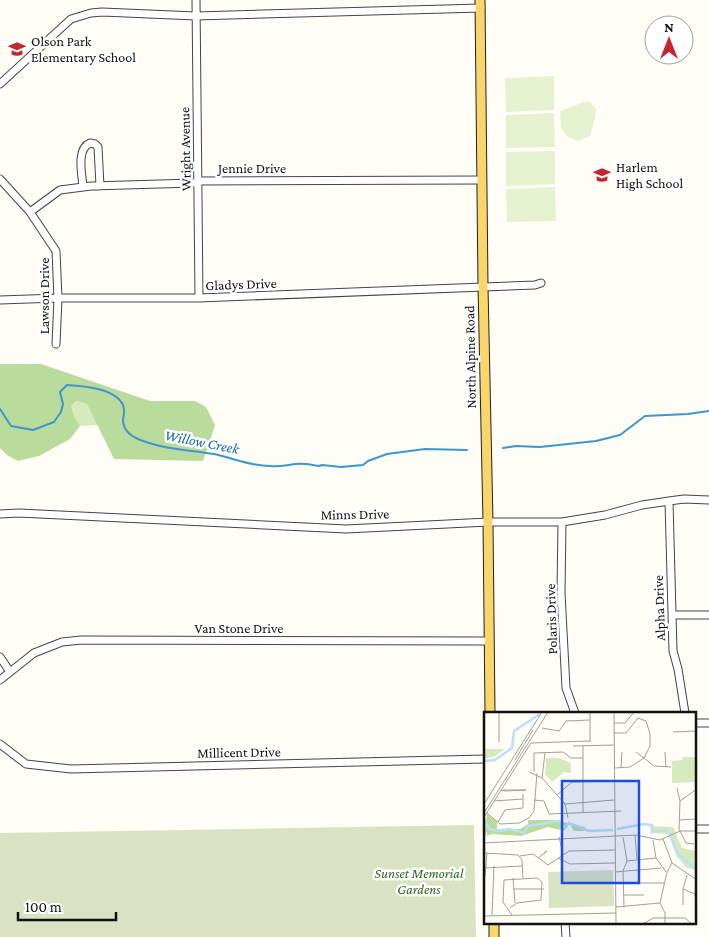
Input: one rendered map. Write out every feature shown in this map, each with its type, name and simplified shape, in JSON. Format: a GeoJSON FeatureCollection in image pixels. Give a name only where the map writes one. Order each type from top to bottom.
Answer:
{"type":"FeatureCollection","features":[{"type":"Feature","properties":{"kind":"main road","name":"North Alpine Road"},"geometry":{"type":"LineString","coordinates":[[481,4],[483,286],[490,712]]}},
{"type":"Feature","properties":{"kind":"main road"},"geometry":{"type":"LineString","coordinates":[[494,924],[494,937]]}},
{"type":"Feature","properties":{"kind":"street","name":"Wright Avenue"},"geometry":{"type":"LineString","coordinates":[[196,0],[199,298]]}},
{"type":"Feature","properties":{"kind":"street"},"geometry":{"type":"LineString","coordinates":[[0,84],[71,19],[91,13],[196,16],[481,4]]}},
{"type":"Feature","properties":{"kind":"street"},"geometry":{"type":"LineString","coordinates":[[83,187],[81,153],[83,147],[90,143],[98,147],[100,186]]}},
{"type":"Feature","properties":{"kind":"street","name":"Lawson Drive"},"geometry":{"type":"LineString","coordinates":[[0,179],[30,212],[56,251],[58,298],[56,344]]}},
{"type":"Feature","properties":{"kind":"street","name":"Jennie Drive"},"geometry":{"type":"LineString","coordinates":[[30,212],[60,190],[83,187],[194,183],[198,180],[482,180]]}},
{"type":"Feature","properties":{"kind":"street","name":"Gladys Drive"},"geometry":{"type":"LineString","coordinates":[[0,300],[199,298],[535,285],[541,283]]}},
{"type":"Feature","properties":{"kind":"street","name":"Minns Drive"},"geometry":{"type":"LineString","coordinates":[[0,514],[19,513],[346,529],[488,522],[562,522],[605,515],[642,505],[684,499],[709,500]]}},
{"type":"Feature","properties":{"kind":"street","name":"Alpha Drive"},"geometry":{"type":"LineString","coordinates":[[669,501],[673,651],[685,712]]}},
{"type":"Feature","properties":{"kind":"street","name":"Polaris Drive"},"geometry":{"type":"LineString","coordinates":[[562,522],[561,593],[566,688],[575,712]]}},
{"type":"Feature","properties":{"kind":"street"},"geometry":{"type":"LineString","coordinates":[[672,615],[709,615]]}},
{"type":"Feature","properties":{"kind":"street","name":"Van Stone Drive"},"geometry":{"type":"LineString","coordinates":[[0,680],[34,653],[62,642],[81,640],[489,641]]}},
{"type":"Feature","properties":{"kind":"street"},"geometry":{"type":"LineString","coordinates":[[0,657],[10,672]]}},
{"type":"Feature","properties":{"kind":"street"},"geometry":{"type":"LineString","coordinates":[[696,723],[709,723]]}},
{"type":"Feature","properties":{"kind":"street","name":"Millicent Drive"},"geometry":{"type":"LineString","coordinates":[[0,744],[26,764],[71,769],[484,759]]}},
{"type":"Feature","properties":{"kind":"street"},"geometry":{"type":"LineString","coordinates":[[696,829],[709,829]]}},
{"type":"Feature","properties":{"kind":"street"},"geometry":{"type":"LineString","coordinates":[[566,924],[566,937]]}},
{"type":"Feature","properties":{"kind":"green space"},"geometry":{"type":"Polygon","coordinates":[[[554,76],[554,110],[506,112],[505,78],[554,76]]]}},
{"type":"Feature","properties":{"kind":"green space"},"geometry":{"type":"Polygon","coordinates":[[[584,102],[590,102],[596,109],[596,114],[590,136],[578,141],[568,137],[561,128],[560,111],[584,102]]]}},
{"type":"Feature","properties":{"kind":"green space"},"geometry":{"type":"Polygon","coordinates":[[[554,113],[555,147],[506,148],[506,115],[554,113]]]}},
{"type":"Feature","properties":{"kind":"green space"},"geometry":{"type":"Polygon","coordinates":[[[555,151],[555,184],[506,186],[506,152],[555,151]]]}},
{"type":"Feature","properties":{"kind":"green space"},"geometry":{"type":"Polygon","coordinates":[[[555,187],[556,221],[507,222],[506,189],[555,187]]]}},
{"type":"Feature","properties":{"kind":"green space"},"geometry":{"type":"Polygon","coordinates":[[[0,364],[41,364],[150,401],[195,401],[206,407],[215,425],[203,461],[114,459],[87,404],[76,401],[71,406],[80,426],[70,439],[39,456],[18,461],[7,455],[0,448],[0,364]]]}},
{"type":"Feature","properties":{"kind":"green space"},"geometry":{"type":"Polygon","coordinates":[[[75,401],[87,404],[98,425],[80,426],[71,406],[75,401]]]}},
{"type":"Feature","properties":{"kind":"green space","name":"Sunset Memorial Gardens"},"geometry":{"type":"Polygon","coordinates":[[[474,825],[476,937],[0,937],[0,833],[474,825]]]}},
{"type":"Feature","properties":{"kind":"waterway","name":"Willow Creek"},"geometry":{"type":"LineString","coordinates":[[0,409],[11,426],[33,430],[54,422],[61,412],[63,404],[60,392],[67,385],[98,389],[106,391],[119,399],[124,407],[123,420],[125,428],[138,439],[163,447],[214,454],[262,466],[302,464],[341,467],[363,465],[368,461],[387,454],[425,449],[467,450]]}},
{"type":"Feature","properties":{"kind":"waterway","name":"Willow Creek"},"geometry":{"type":"LineString","coordinates":[[503,448],[516,446],[540,447],[596,441],[620,435],[645,416],[709,411]]}},
{"type":"Feature","properties":{"kind":"place","name":"Olson Park Elementary School"},"geometry":{"type":"Point","coordinates":[17,49]}},
{"type":"Feature","properties":{"kind":"place","name":"Harlem High School"},"geometry":{"type":"Point","coordinates":[602,175]}}]}
